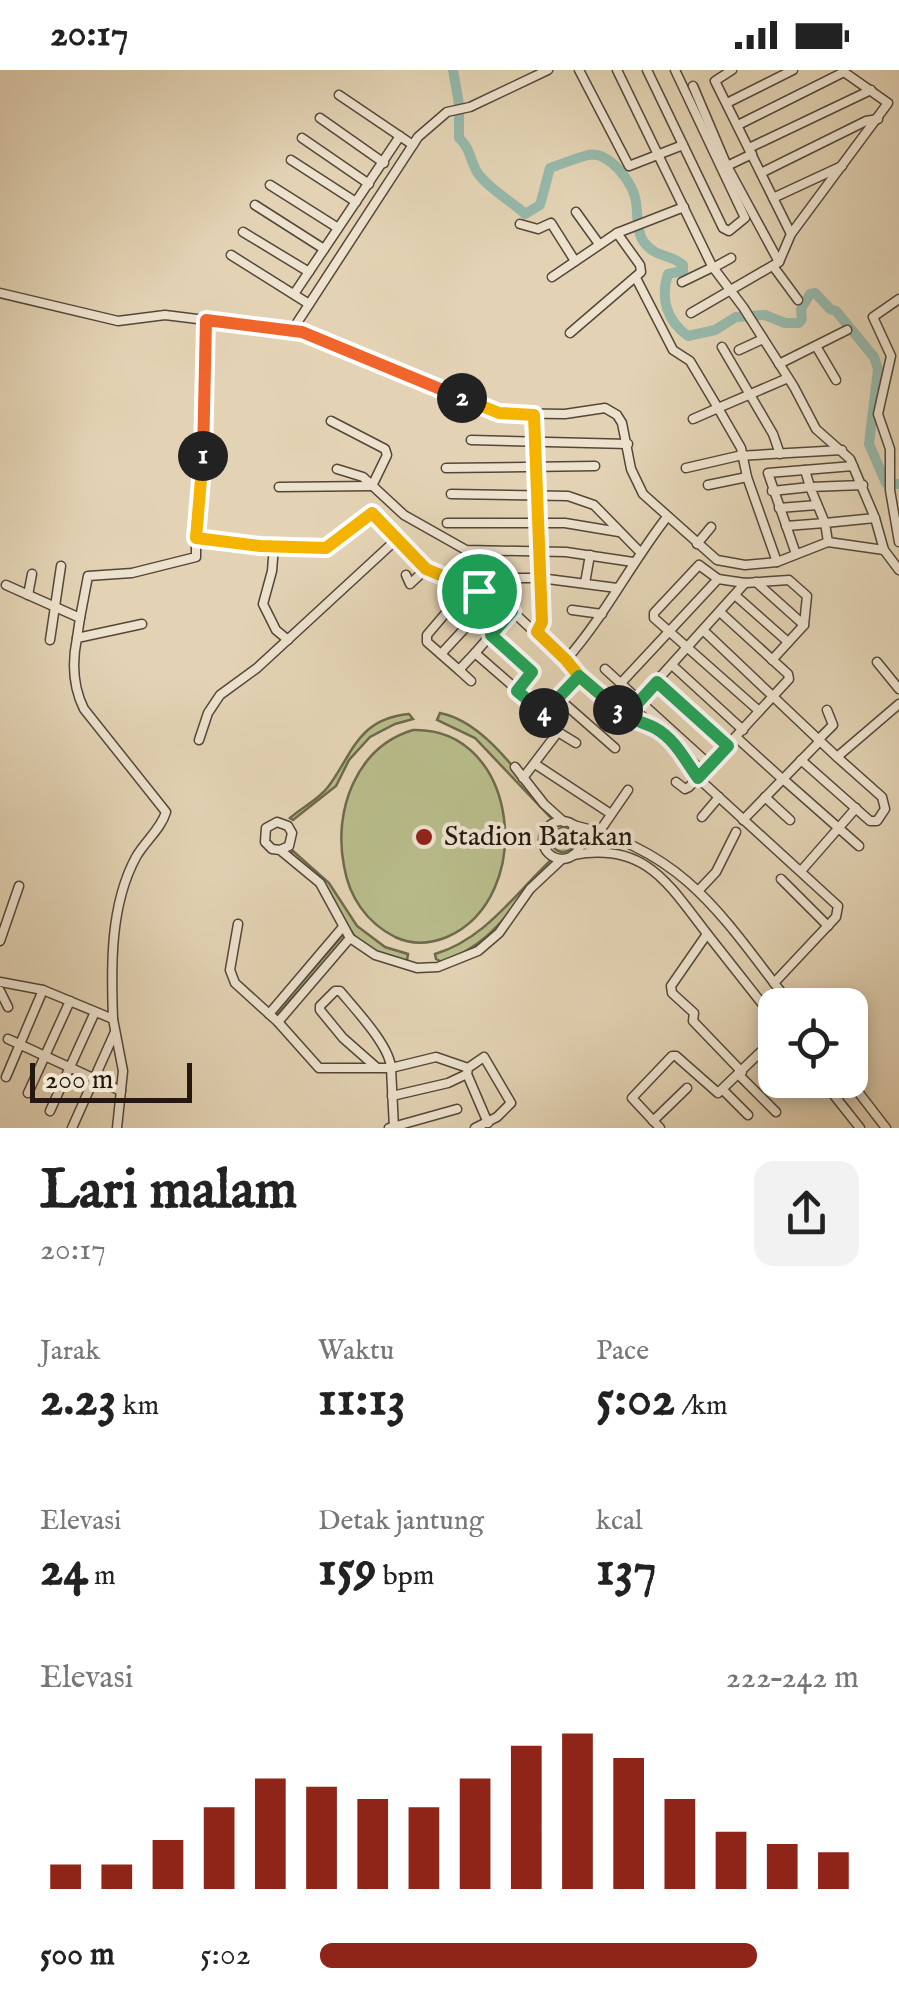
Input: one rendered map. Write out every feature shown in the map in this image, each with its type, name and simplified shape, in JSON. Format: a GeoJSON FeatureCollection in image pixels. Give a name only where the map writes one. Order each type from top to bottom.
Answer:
{"type":"FeatureCollection","features":[{"type":"Feature","properties":{"kind":"street"},"geometry":{"type":"LineString","coordinates":[[293,329],[418,137],[448,112],[548,70]]}},
{"type":"Feature","properties":{"kind":"street"},"geometry":{"type":"LineString","coordinates":[[580,70],[630,166],[706,138]]}},
{"type":"Feature","properties":{"kind":"street"},"geometry":{"type":"LineString","coordinates":[[617,70],[713,268],[743,307],[816,428],[854,466],[884,550]]}},
{"type":"Feature","properties":{"kind":"street"},"geometry":{"type":"LineString","coordinates":[[647,70],[722,228],[728,231],[745,218],[674,70]]}},
{"type":"Feature","properties":{"kind":"street"},"geometry":{"type":"LineString","coordinates":[[732,70],[716,79],[791,234]]}},
{"type":"Feature","properties":{"kind":"street"},"geometry":{"type":"LineString","coordinates":[[727,103],[794,70]]}},
{"type":"Feature","properties":{"kind":"street"},"geometry":{"type":"LineString","coordinates":[[691,313],[776,264],[791,234],[888,103],[844,72],[738,125]]}},
{"type":"Feature","properties":{"kind":"street"},"geometry":{"type":"LineString","coordinates":[[692,86],[727,166],[798,300]]}},
{"type":"Feature","properties":{"kind":"street"},"geometry":{"type":"LineString","coordinates":[[727,166],[872,90]]}},
{"type":"Feature","properties":{"kind":"street"},"geometry":{"type":"LineString","coordinates":[[338,96],[413,145]]}},
{"type":"Feature","properties":{"kind":"street"},"geometry":{"type":"LineString","coordinates":[[320,118],[384,163]]}},
{"type":"Feature","properties":{"kind":"street"},"geometry":{"type":"LineString","coordinates":[[761,173],[866,121],[878,120]]}},
{"type":"Feature","properties":{"kind":"street"},"geometry":{"type":"LineString","coordinates":[[683,144],[701,129]]}},
{"type":"Feature","properties":{"kind":"street"},"geometry":{"type":"LineString","coordinates":[[294,294],[400,136]]}},
{"type":"Feature","properties":{"kind":"street"},"geometry":{"type":"LineString","coordinates":[[302,138],[369,184]]}},
{"type":"Feature","properties":{"kind":"street"},"geometry":{"type":"LineString","coordinates":[[291,160],[356,202]]}},
{"type":"Feature","properties":{"kind":"street"},"geometry":{"type":"LineString","coordinates":[[773,198],[843,166]]}},
{"type":"Feature","properties":{"kind":"street"},"geometry":{"type":"LineString","coordinates":[[270,185],[352,240]]}},
{"type":"Feature","properties":{"kind":"street"},"geometry":{"type":"LineString","coordinates":[[255,205],[324,249]]}},
{"type":"Feature","properties":{"kind":"street"},"geometry":{"type":"LineString","coordinates":[[552,277],[620,232],[684,207]]}},
{"type":"Feature","properties":{"kind":"street"},"geometry":{"type":"LineString","coordinates":[[576,212],[599,244]]}},
{"type":"Feature","properties":{"kind":"street"},"geometry":{"type":"LineString","coordinates":[[520,224],[538,229],[552,222],[576,261]]}},
{"type":"Feature","properties":{"kind":"street"},"geometry":{"type":"LineString","coordinates":[[242,232],[308,272]]}},
{"type":"Feature","properties":{"kind":"street"},"geometry":{"type":"LineString","coordinates":[[570,333],[636,278],[642,268],[620,232]]}},
{"type":"Feature","properties":{"kind":"street"},"geometry":{"type":"LineString","coordinates":[[231,255],[309,304]]}},
{"type":"Feature","properties":{"kind":"street"},"geometry":{"type":"LineString","coordinates":[[682,282],[731,258]]}},
{"type":"Feature","properties":{"kind":"street"},"geometry":{"type":"LineString","coordinates":[[636,278],[673,350],[690,361],[744,456],[777,562]]}},
{"type":"Feature","properties":{"kind":"street"},"geometry":{"type":"LineString","coordinates":[[0,293],[118,321],[165,315],[293,329],[499,413],[534,415],[605,408],[618,416],[634,480],[643,494],[716,560],[728,564],[777,562],[828,542],[884,550],[896,559],[899,570]]}},
{"type":"Feature","properties":{"kind":"street"},"geometry":{"type":"LineString","coordinates":[[899,299],[873,317],[891,356],[878,414],[888,438],[890,486],[899,542]]}},
{"type":"Feature","properties":{"kind":"street"},"geometry":{"type":"LineString","coordinates":[[116,1128],[123,1071],[113,1018],[111,959],[125,886],[137,854],[166,812],[81,703],[73,660],[88,576],[132,572],[196,557],[203,485],[206,320]]}},
{"type":"Feature","properties":{"kind":"street"},"geometry":{"type":"LineString","coordinates":[[779,364],[846,330]]}},
{"type":"Feature","properties":{"kind":"street"},"geometry":{"type":"LineString","coordinates":[[739,350],[763,340]]}},
{"type":"Feature","properties":{"kind":"street"},"geometry":{"type":"LineString","coordinates":[[722,346],[773,434],[780,454]]}},
{"type":"Feature","properties":{"kind":"street"},"geometry":{"type":"LineString","coordinates":[[816,346],[836,380]]}},
{"type":"Feature","properties":{"kind":"street"},"geometry":{"type":"LineString","coordinates":[[694,419],[788,378]]}},
{"type":"Feature","properties":{"kind":"street"},"geometry":{"type":"LineString","coordinates":[[534,415],[539,627]]}},
{"type":"Feature","properties":{"kind":"street"},"geometry":{"type":"LineString","coordinates":[[330,420],[386,449],[387,456],[372,486]]}},
{"type":"Feature","properties":{"kind":"street"},"geometry":{"type":"LineString","coordinates":[[471,440],[628,444]]}},
{"type":"Feature","properties":{"kind":"street"},"geometry":{"type":"LineString","coordinates":[[686,468],[744,456],[842,450]]}},
{"type":"Feature","properties":{"kind":"street"},"geometry":{"type":"LineString","coordinates":[[446,468],[596,466]]}},
{"type":"Feature","properties":{"kind":"street"},"geometry":{"type":"LineString","coordinates":[[796,554],[768,473],[854,466]]}},
{"type":"Feature","properties":{"kind":"street"},"geometry":{"type":"LineString","coordinates":[[337,469],[363,477],[404,515],[466,550],[539,550],[633,562]]}},
{"type":"Feature","properties":{"kind":"street"},"geometry":{"type":"LineString","coordinates":[[806,470],[828,542]]}},
{"type":"Feature","properties":{"kind":"street"},"geometry":{"type":"LineString","coordinates":[[708,485],[748,476]]}},
{"type":"Feature","properties":{"kind":"street"},"geometry":{"type":"LineString","coordinates":[[772,491],[862,485]]}},
{"type":"Feature","properties":{"kind":"street"},"geometry":{"type":"LineString","coordinates":[[279,487],[372,486]]}},
{"type":"Feature","properties":{"kind":"street"},"geometry":{"type":"LineString","coordinates":[[451,494],[586,501],[640,552]]}},
{"type":"Feature","properties":{"kind":"street"},"geometry":{"type":"LineString","coordinates":[[779,508],[817,505]]}},
{"type":"Feature","properties":{"kind":"street"},"geometry":{"type":"LineString","coordinates":[[196,538],[274,546],[330,546],[368,513],[376,515],[426,569],[474,589],[539,627],[579,676],[626,716],[656,728],[681,752],[698,778],[838,906],[836,917],[774,983]]}},
{"type":"Feature","properties":{"kind":"street"},"geometry":{"type":"LineString","coordinates":[[566,660],[667,517]]}},
{"type":"Feature","properties":{"kind":"street"},"geometry":{"type":"LineString","coordinates":[[786,526],[875,518]]}},
{"type":"Feature","properties":{"kind":"street"},"geometry":{"type":"LineString","coordinates":[[447,523],[565,523],[619,532]]}},
{"type":"Feature","properties":{"kind":"street"},"geometry":{"type":"LineString","coordinates":[[698,544],[711,527]]}},
{"type":"Feature","properties":{"kind":"street"},"geometry":{"type":"LineString","coordinates":[[198,740],[220,695],[257,668],[397,539]]}},
{"type":"Feature","properties":{"kind":"street"},"geometry":{"type":"LineString","coordinates":[[274,546],[263,604],[276,630],[288,640]]}},
{"type":"Feature","properties":{"kind":"street"},"geometry":{"type":"LineString","coordinates":[[471,681],[426,642],[427,635],[474,589],[480,552]]}},
{"type":"Feature","properties":{"kind":"street"},"geometry":{"type":"LineString","coordinates":[[585,583],[590,555]]}},
{"type":"Feature","properties":{"kind":"street"},"geometry":{"type":"LineString","coordinates":[[758,710],[670,633],[654,618],[654,613],[700,565],[718,579],[746,583],[786,579],[806,594],[804,624],[772,660]]}},
{"type":"Feature","properties":{"kind":"street"},"geometry":{"type":"LineString","coordinates":[[50,640],[61,566]]}},
{"type":"Feature","properties":{"kind":"street"},"geometry":{"type":"LineString","coordinates":[[406,575],[410,584],[426,569]]}},
{"type":"Feature","properties":{"kind":"street"},"geometry":{"type":"LineString","coordinates":[[28,595],[32,574]]}},
{"type":"Feature","properties":{"kind":"street"},"geometry":{"type":"LineString","coordinates":[[503,578],[540,578],[617,588]]}},
{"type":"Feature","properties":{"kind":"street"},"geometry":{"type":"LineString","coordinates":[[622,684],[718,579]]}},
{"type":"Feature","properties":{"kind":"street"},"geometry":{"type":"LineString","coordinates":[[756,582],[804,624]]}},
{"type":"Feature","properties":{"kind":"street"},"geometry":{"type":"LineString","coordinates":[[626,716],[642,704],[746,583]]}},
{"type":"Feature","properties":{"kind":"street"},"geometry":{"type":"LineString","coordinates":[[6,584],[80,618]]}},
{"type":"Feature","properties":{"kind":"street"},"geometry":{"type":"LineString","coordinates":[[736,596],[788,642]]}},
{"type":"Feature","properties":{"kind":"street"},"geometry":{"type":"LineString","coordinates":[[441,654],[491,600]]}},
{"type":"Feature","properties":{"kind":"street"},"geometry":{"type":"LineString","coordinates":[[572,610],[602,614]]}},
{"type":"Feature","properties":{"kind":"street"},"geometry":{"type":"LineString","coordinates":[[459,670],[512,611]]}},
{"type":"Feature","properties":{"kind":"street"},"geometry":{"type":"LineString","coordinates":[[676,782],[686,789],[698,778],[789,676],[720,612]]}},
{"type":"Feature","properties":{"kind":"street"},"geometry":{"type":"LineString","coordinates":[[77,638],[142,624]]}},
{"type":"Feature","properties":{"kind":"street"},"geometry":{"type":"LineString","coordinates":[[703,630],[875,789],[885,809],[873,822],[802,760]]}},
{"type":"Feature","properties":{"kind":"street"},"geometry":{"type":"LineString","coordinates":[[491,635],[532,672],[517,691]]}},
{"type":"Feature","properties":{"kind":"street"},"geometry":{"type":"LineString","coordinates":[[475,653],[546,713],[558,732],[576,743]]}},
{"type":"Feature","properties":{"kind":"street"},"geometry":{"type":"LineString","coordinates":[[877,662],[899,688]]}},
{"type":"Feature","properties":{"kind":"street"},"geometry":{"type":"LineString","coordinates":[[672,665],[781,778],[860,846]]}},
{"type":"Feature","properties":{"kind":"street"},"geometry":{"type":"LineString","coordinates":[[605,669],[710,766]]}},
{"type":"Feature","properties":{"kind":"street"},"geometry":{"type":"LineString","coordinates":[[546,713],[579,676]]}},
{"type":"Feature","properties":{"kind":"street"},"geometry":{"type":"LineString","coordinates":[[657,682],[728,746]]}},
{"type":"Feature","properties":{"kind":"street"},"geometry":{"type":"LineString","coordinates":[[558,698],[615,748]]}},
{"type":"Feature","properties":{"kind":"street"},"geometry":{"type":"LineString","coordinates":[[837,757],[899,704]]}},
{"type":"Feature","properties":{"kind":"street"},"geometry":{"type":"LineString","coordinates":[[743,820],[833,725],[827,710]]}},
{"type":"Feature","properties":{"kind":"street"},"geometry":{"type":"LineString","coordinates":[[523,778],[558,732]]}},
{"type":"Feature","properties":{"kind":"street"},"geometry":{"type":"LineString","coordinates":[[536,764],[611,814]]}},
{"type":"Feature","properties":{"kind":"street"},"geometry":{"type":"LineString","coordinates":[[515,767],[544,804],[580,837],[573,856]]}},
{"type":"Feature","properties":{"kind":"street"},"geometry":{"type":"LineString","coordinates":[[600,851],[594,846],[598,832],[628,790]]}},
{"type":"Feature","properties":{"kind":"street"},"geometry":{"type":"LineString","coordinates":[[702,817],[719,797]]}},
{"type":"Feature","properties":{"kind":"street"},"geometry":{"type":"LineString","coordinates":[[765,797],[790,820]]}},
{"type":"Feature","properties":{"kind":"street"},"geometry":{"type":"LineString","coordinates":[[801,871],[856,808]]}},
{"type":"Feature","properties":{"kind":"street"},"geometry":{"type":"LineString","coordinates":[[562,859],[547,852],[543,837],[553,824],[569,823],[655,855],[699,890],[778,988]]}},
{"type":"Feature","properties":{"kind":"street"},"geometry":{"type":"LineString","coordinates":[[699,890],[716,872],[736,832]]}},
{"type":"Feature","properties":{"kind":"street"},"geometry":{"type":"LineString","coordinates":[[280,850],[320,884],[350,938],[375,955],[402,966],[438,968],[478,951],[499,933],[530,888],[562,859],[600,851],[617,853],[648,865],[664,878],[758,998]]}},
{"type":"Feature","properties":{"kind":"street"},"geometry":{"type":"LineString","coordinates":[[648,865],[655,855]]}},
{"type":"Feature","properties":{"kind":"street"},"geometry":{"type":"LineString","coordinates":[[664,878],[673,868]]}},
{"type":"Feature","properties":{"kind":"street"},"geometry":{"type":"LineString","coordinates":[[781,879],[828,926]]}},
{"type":"Feature","properties":{"kind":"street"},"geometry":{"type":"LineString","coordinates":[[0,941],[2,926],[19,886]]}},
{"type":"Feature","properties":{"kind":"street"},"geometry":{"type":"LineString","coordinates":[[238,924],[232,977],[319,1068],[391,1068],[436,1058],[468,1071],[488,1123]]}},
{"type":"Feature","properties":{"kind":"street"},"geometry":{"type":"LineString","coordinates":[[268,1014],[342,928]]}},
{"type":"Feature","properties":{"kind":"street"},"geometry":{"type":"LineString","coordinates":[[707,934],[671,986],[672,993],[694,1013],[693,1021],[776,1112]]}},
{"type":"Feature","properties":{"kind":"street"},"geometry":{"type":"LineString","coordinates":[[278,1022],[350,938]]}},
{"type":"Feature","properties":{"kind":"street"},"geometry":{"type":"LineString","coordinates":[[0,982],[43,990],[113,1018]]}},
{"type":"Feature","properties":{"kind":"street"},"geometry":{"type":"LineString","coordinates":[[6,1077],[43,990]]}},
{"type":"Feature","properties":{"kind":"street"},"geometry":{"type":"LineString","coordinates":[[376,1068],[320,1010],[335,990],[340,991],[390,1058],[392,1128],[457,1109]]}},
{"type":"Feature","properties":{"kind":"street"},"geometry":{"type":"LineString","coordinates":[[0,991],[8,1007]]}},
{"type":"Feature","properties":{"kind":"street"},"geometry":{"type":"LineString","coordinates":[[28,1093],[70,1001]]}},
{"type":"Feature","properties":{"kind":"street"},"geometry":{"type":"LineString","coordinates":[[50,1111],[95,1012]]}},
{"type":"Feature","properties":{"kind":"street"},"geometry":{"type":"LineString","coordinates":[[72,1128],[116,1029]]}},
{"type":"Feature","properties":{"kind":"street"},"geometry":{"type":"LineString","coordinates":[[8,1038],[121,1091]]}},
{"type":"Feature","properties":{"kind":"street"},"geometry":{"type":"LineString","coordinates":[[687,1088],[656,1124],[632,1098],[672,1056],[716,1093],[724,1091],[758,1055]]}},
{"type":"Feature","properties":{"kind":"street"},"geometry":{"type":"LineString","coordinates":[[392,1096],[448,1083],[484,1057],[511,1099],[510,1106],[475,1128]]}},
{"type":"Feature","properties":{"kind":"street"},"geometry":{"type":"LineString","coordinates":[[356,1058],[356,1069]]}},
{"type":"Feature","properties":{"kind":"street"},"geometry":{"type":"LineString","coordinates":[[724,1091],[748,1115]]}},
{"type":"Feature","properties":{"kind":"street"},"geometry":{"type":"LineString","coordinates":[[836,1098],[860,1128]]}},
{"type":"Feature","properties":{"kind":"street"},"geometry":{"type":"LineString","coordinates":[[863,1098],[886,1128]]}},
{"type":"Feature","properties":{"kind":"green space"},"geometry":{"type":"Polygon","coordinates":[[[440,713],[473,728],[489,741],[555,817],[553,820],[475,738],[437,720],[440,713]]]}},
{"type":"Feature","properties":{"kind":"green space"},"geometry":{"type":"Polygon","coordinates":[[[409,714],[413,719],[370,737],[349,760],[336,786],[293,820],[290,818],[324,792],[367,731],[392,717],[409,714]]]}},
{"type":"Feature","properties":{"kind":"green space","name":"Stadion Batakan"},"geometry":{"type":"Polygon","coordinates":[[[413,730],[449,736],[476,756],[495,784],[504,818],[504,854],[495,888],[476,917],[447,937],[421,943],[395,937],[368,917],[350,888],[341,845],[346,803],[363,766],[393,738],[413,730]]]}},
{"type":"Feature","properties":{"kind":"green space"},"geometry":{"type":"Polygon","coordinates":[[[563,828],[572,831],[572,849],[563,852],[554,849],[551,840],[554,831],[563,828]]]}},
{"type":"Feature","properties":{"kind":"green space"},"geometry":{"type":"Polygon","coordinates":[[[293,851],[329,883],[357,926],[385,947],[408,954],[407,960],[401,962],[377,952],[355,937],[330,898],[290,854],[293,851]]]}},
{"type":"Feature","properties":{"kind":"green space"},"geometry":{"type":"Polygon","coordinates":[[[551,860],[555,863],[491,932],[461,954],[442,962],[436,959],[435,954],[484,927],[551,860]]]}},
{"type":"Feature","properties":{"kind":"green space"},"geometry":{"type":"Polygon","coordinates":[[[343,935],[346,937],[277,1015],[275,1013],[343,935]]]}},
{"type":"Feature","properties":{"kind":"waterway"},"geometry":{"type":"LineString","coordinates":[[453,70],[459,138],[479,175],[525,214],[540,205],[550,168],[596,155],[619,170],[634,194],[643,241],[653,251],[683,265],[683,271],[668,274],[665,301],[675,324],[688,336],[715,330],[736,317],[765,315],[785,323],[799,323],[801,309],[810,294],[815,293],[836,311],[874,357],[878,369],[869,444],[886,483],[899,484]]}},
{"type":"Feature","properties":{"kind":"place","name":"Stadion Batakan"},"geometry":{"type":"Point","coordinates":[424,837]}},
{"type":"Feature","properties":{"kind":"route"},"geometry":{"type":"LineString","coordinates":[[479,591],[426,569],[372,513],[326,548],[260,546],[196,538],[203,485],[206,320],[302,332],[443,388],[479,407],[499,413],[534,415],[542,622],[537,632],[579,676],[626,716],[656,728],[668,738],[698,778],[728,746],[657,682],[626,716],[579,676],[546,713],[537,709],[517,691],[532,672],[491,635],[512,611],[479,591]]}}]}
